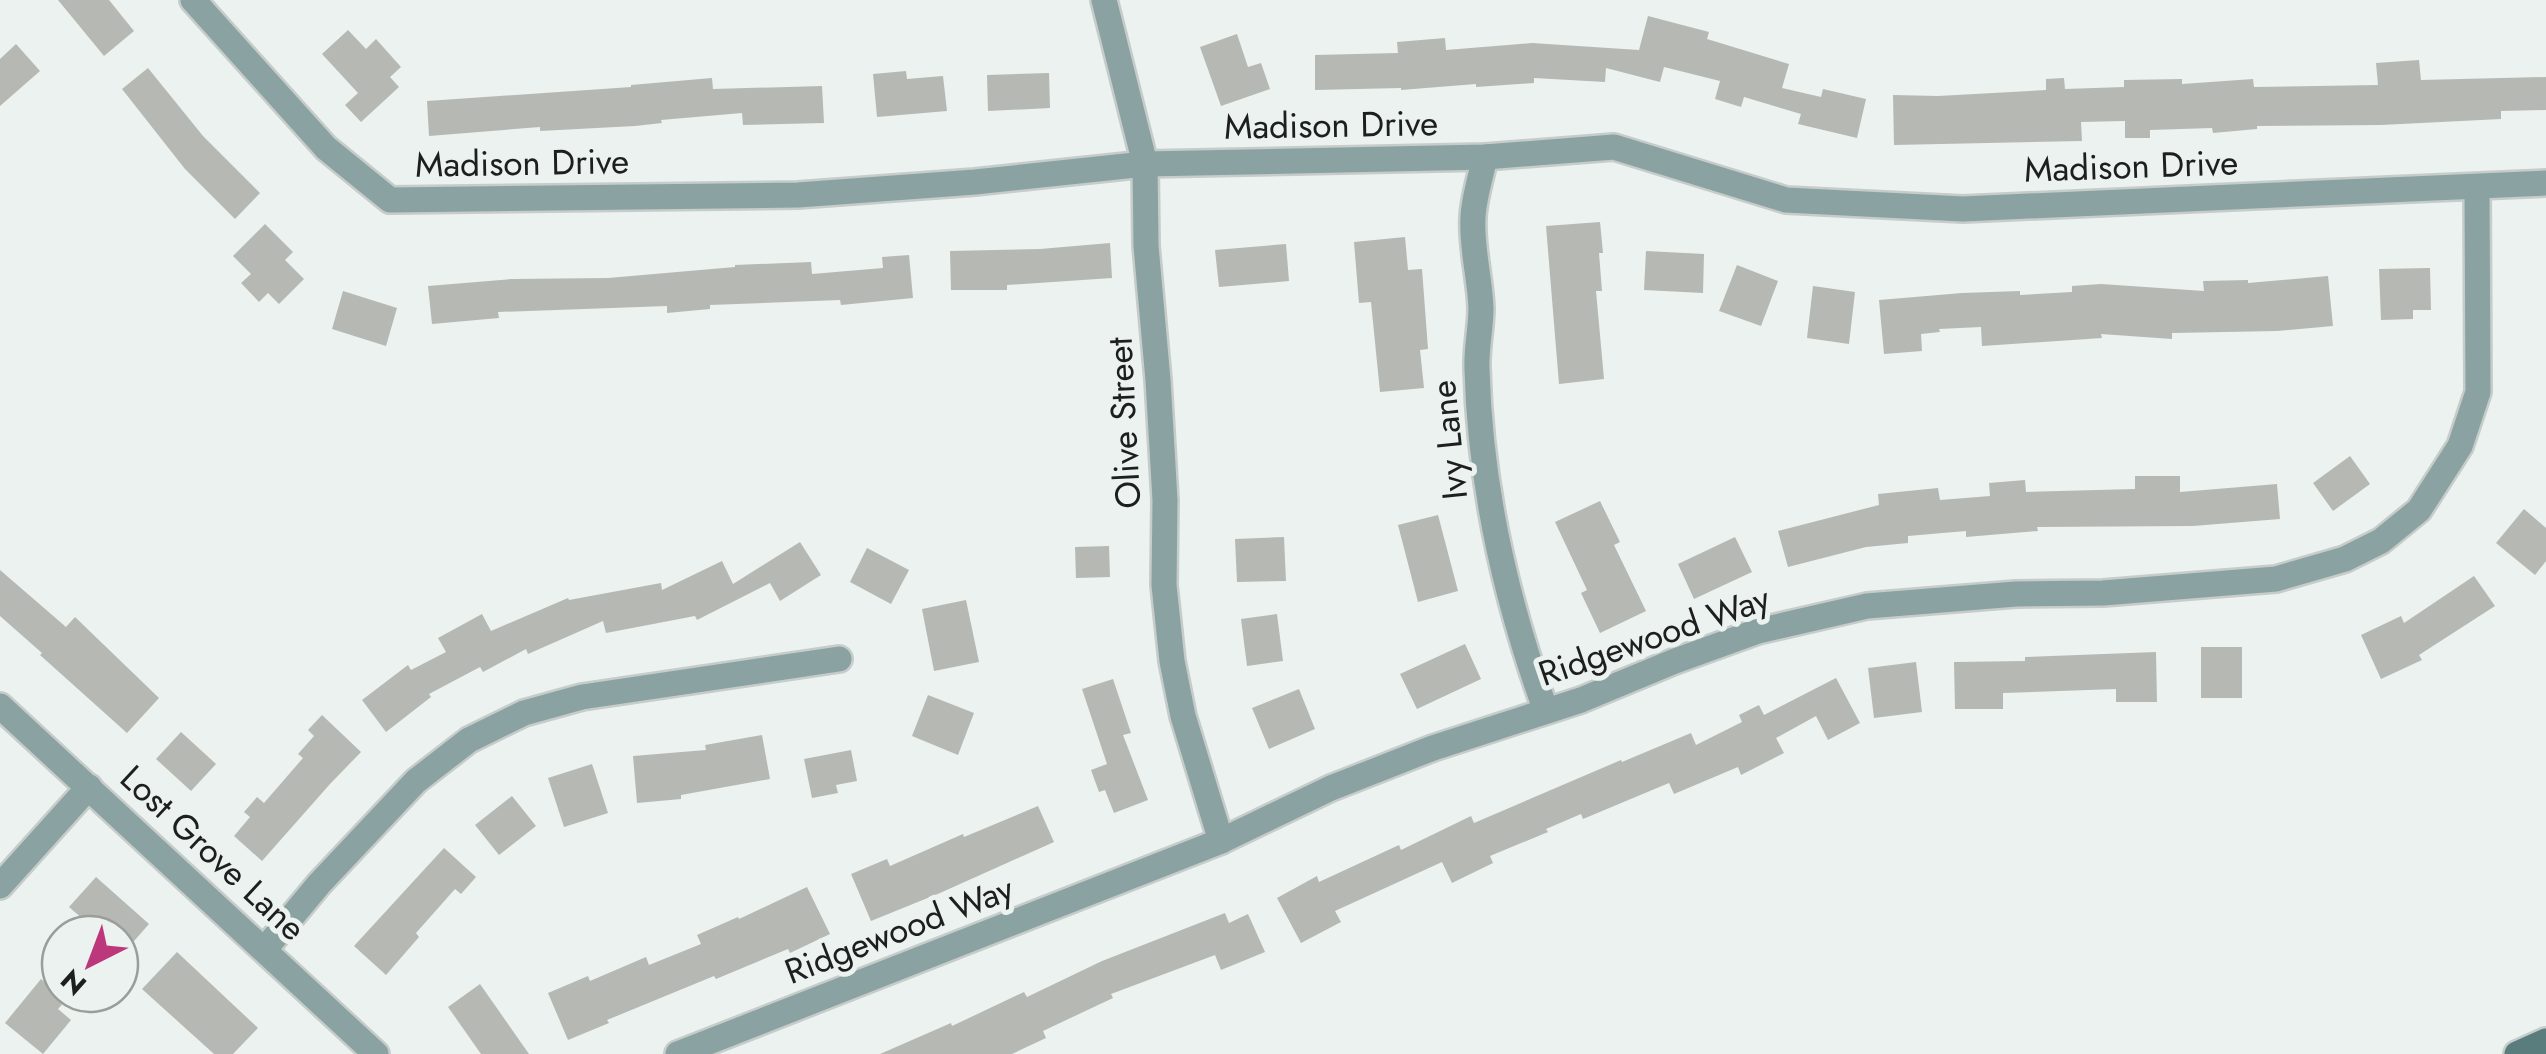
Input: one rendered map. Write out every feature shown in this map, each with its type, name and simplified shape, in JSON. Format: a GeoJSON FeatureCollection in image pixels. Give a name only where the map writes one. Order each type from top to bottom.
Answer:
{"type":"FeatureCollection","features":[{"type":"Feature","properties":{"kind":"main road"},"geometry":{"type":"LineString","coordinates":[[2517,1054],[2546,1041]]}},
{"type":"Feature","properties":{"kind":"street","name":"Madison Drive"},"geometry":{"type":"LineString","coordinates":[[193,0],[326,148],[390,200],[798,194],[974,182],[1145,164],[1486,157],[1614,147],[1786,200],[1963,209],[2546,183]]}},
{"type":"Feature","properties":{"kind":"street","name":"Olive Street"},"geometry":{"type":"LineString","coordinates":[[1104,0],[1145,164],[1146,246],[1164,500],[1164,585],[1172,661],[1183,716],[1221,840]]}},
{"type":"Feature","properties":{"kind":"street","name":"Ivy Lane"},"geometry":{"type":"LineString","coordinates":[[1486,157],[1473,216],[1481,308],[1476,364],[1479,416],[1504,578],[1546,711]]}},
{"type":"Feature","properties":{"kind":"street","name":"Ridgewood Way"},"geometry":{"type":"LineString","coordinates":[[678,1054],[1221,840],[1348,781],[1433,748],[1582,700],[1758,631],[1867,606],[2016,594],[2104,594],[2276,579],[2345,559],[2381,541],[2419,510],[2460,446],[2478,392],[2477,187]]}},
{"type":"Feature","properties":{"kind":"street"},"geometry":{"type":"LineString","coordinates":[[265,950],[319,884],[416,781],[470,740],[524,713],[582,697],[840,660]]}},
{"type":"Feature","properties":{"kind":"street","name":"Lost Grove Lane"},"geometry":{"type":"LineString","coordinates":[[0,706],[376,1054]]}},
{"type":"Feature","properties":{"kind":"street"},"geometry":{"type":"LineString","coordinates":[[0,886],[89,786]]}},
{"type":"Feature","properties":{"kind":"building"},"geometry":{"type":"Polygon","coordinates":[[[58,0],[109,0],[134,31],[104,56],[58,0]]]}},
{"type":"Feature","properties":{"kind":"building"},"geometry":{"type":"Polygon","coordinates":[[[1648,16],[1709,32],[1707,39],[1789,64],[1782,88],[1821,97],[1823,89],[1866,99],[1857,138],[1798,124],[1801,114],[1744,97],[1741,107],[1715,99],[1720,81],[1664,67],[1660,82],[1606,68],[1605,82],[1534,78],[1534,83],[1476,87],[1315,90],[1315,55],[1398,53],[1397,42],[1445,38],[1446,50],[1532,43],[1639,50],[1648,16]]]}},
{"type":"Feature","properties":{"kind":"building"},"geometry":{"type":"Polygon","coordinates":[[[348,30],[366,49],[376,39],[401,67],[390,77],[399,87],[361,122],[345,105],[358,93],[322,54],[348,30]]]}},
{"type":"Feature","properties":{"kind":"building"},"geometry":{"type":"Polygon","coordinates":[[[1237,34],[1248,67],[1261,63],[1270,89],[1221,106],[1200,47],[1237,34]]]}},
{"type":"Feature","properties":{"kind":"building"},"geometry":{"type":"Polygon","coordinates":[[[16,44],[40,71],[0,106],[0,59],[16,44]]]}},
{"type":"Feature","properties":{"kind":"building"},"geometry":{"type":"Polygon","coordinates":[[[2419,60],[2421,80],[2546,77],[2546,110],[2501,111],[2501,119],[2257,126],[2213,133],[2212,128],[2150,130],[2150,138],[2125,138],[2125,121],[2081,122],[2082,141],[1894,145],[1893,95],[2046,90],[2046,79],[2064,78],[2065,89],[2124,87],[2124,80],[2182,79],[2182,84],[2253,79],[2254,87],[2378,85],[2376,63],[2419,60]]]}},
{"type":"Feature","properties":{"kind":"building"},"geometry":{"type":"Polygon","coordinates":[[[148,68],[203,136],[260,193],[235,219],[185,169],[122,89],[148,68]]]}},
{"type":"Feature","properties":{"kind":"building"},"geometry":{"type":"Polygon","coordinates":[[[906,71],[907,79],[943,76],[947,111],[877,117],[873,74],[906,71]]]}},
{"type":"Feature","properties":{"kind":"building"},"geometry":{"type":"Polygon","coordinates":[[[1049,73],[1050,108],[988,111],[987,75],[1049,73]]]}},
{"type":"Feature","properties":{"kind":"building"},"geometry":{"type":"Polygon","coordinates":[[[712,78],[713,89],[822,86],[824,123],[743,125],[742,113],[635,126],[540,131],[540,127],[429,136],[427,101],[712,78]]]}},
{"type":"Feature","properties":{"kind":"building"},"geometry":{"type":"Polygon","coordinates":[[[1600,222],[1602,291],[1596,291],[1604,379],[1559,384],[1546,226],[1600,222]]]}},
{"type":"Feature","properties":{"kind":"building"},"geometry":{"type":"Polygon","coordinates":[[[265,224],[293,252],[285,260],[304,279],[279,304],[268,293],[259,302],[241,283],[251,274],[233,256],[265,224]]]}},
{"type":"Feature","properties":{"kind":"building"},"geometry":{"type":"Polygon","coordinates":[[[1405,237],[1408,270],[1422,269],[1428,349],[1420,350],[1424,388],[1380,392],[1371,302],[1359,303],[1354,242],[1405,237]]]}},
{"type":"Feature","properties":{"kind":"building"},"geometry":{"type":"Polygon","coordinates":[[[1110,243],[1112,278],[1007,285],[1007,290],[951,290],[950,251],[1110,243]]]}},
{"type":"Feature","properties":{"kind":"building"},"geometry":{"type":"Polygon","coordinates":[[[1286,244],[1289,281],[1219,287],[1215,250],[1286,244]]]}},
{"type":"Feature","properties":{"kind":"building"},"geometry":{"type":"Polygon","coordinates":[[[1646,251],[1704,254],[1703,293],[1644,290],[1646,251]]]}},
{"type":"Feature","properties":{"kind":"building"},"geometry":{"type":"Polygon","coordinates":[[[909,255],[913,298],[841,305],[840,300],[710,305],[710,309],[667,313],[667,306],[498,312],[499,318],[432,324],[428,286],[512,279],[608,278],[811,262],[812,274],[883,268],[882,257],[909,255]]]}},
{"type":"Feature","properties":{"kind":"building"},"geometry":{"type":"Polygon","coordinates":[[[1737,265],[1778,281],[1761,326],[1719,311],[1737,265]]]}},
{"type":"Feature","properties":{"kind":"building"},"geometry":{"type":"Polygon","coordinates":[[[2430,268],[2431,310],[2413,310],[2413,319],[2381,320],[2379,269],[2430,268]]]}},
{"type":"Feature","properties":{"kind":"building"},"geometry":{"type":"Polygon","coordinates":[[[2328,276],[2333,326],[2172,333],[2172,339],[2101,334],[2102,338],[1982,346],[1981,327],[1939,329],[1940,332],[1921,334],[1922,351],[1884,354],[1879,300],[1962,293],[2072,292],[2072,286],[2101,284],[2204,291],[2203,281],[2248,283],[2328,276]]]}},
{"type":"Feature","properties":{"kind":"building"},"geometry":{"type":"Polygon","coordinates":[[[1813,286],[1855,292],[1849,344],[1807,338],[1813,286]]]}},
{"type":"Feature","properties":{"kind":"building"},"geometry":{"type":"Polygon","coordinates":[[[343,291],[397,308],[386,346],[332,329],[343,291]]]}},
{"type":"Feature","properties":{"kind":"building"},"geometry":{"type":"Polygon","coordinates":[[[2350,456],[2370,484],[2333,511],[2313,483],[2350,456]]]}},
{"type":"Feature","properties":{"kind":"building"},"geometry":{"type":"Polygon","coordinates":[[[2135,476],[2180,476],[2180,492],[2277,484],[2280,519],[2193,526],[2037,527],[2038,531],[1966,537],[1966,531],[1908,536],[1908,543],[1866,547],[1788,567],[1778,531],[1879,505],[1878,494],[1938,488],[1940,500],[1990,496],[1989,483],[2025,480],[2026,492],[2135,489],[2135,476]]]}},
{"type":"Feature","properties":{"kind":"building"},"geometry":{"type":"Polygon","coordinates":[[[1600,501],[1620,542],[1614,545],[1646,611],[1600,633],[1581,593],[1587,590],[1555,522],[1600,501]]]}},
{"type":"Feature","properties":{"kind":"building"},"geometry":{"type":"Polygon","coordinates":[[[2524,509],[2546,528],[2546,561],[2535,575],[2496,543],[2524,509]]]}},
{"type":"Feature","properties":{"kind":"building"},"geometry":{"type":"Polygon","coordinates":[[[1438,515],[1458,591],[1418,602],[1398,525],[1438,515]]]}},
{"type":"Feature","properties":{"kind":"building"},"geometry":{"type":"Polygon","coordinates":[[[1284,537],[1286,581],[1237,582],[1235,539],[1284,537]]]}},
{"type":"Feature","properties":{"kind":"building"},"geometry":{"type":"Polygon","coordinates":[[[1735,537],[1752,572],[1694,599],[1678,564],[1735,537]]]}},
{"type":"Feature","properties":{"kind":"building"},"geometry":{"type":"Polygon","coordinates":[[[800,542],[821,575],[780,601],[770,583],[697,620],[695,616],[606,633],[603,621],[528,654],[526,649],[483,672],[480,667],[429,694],[431,697],[386,732],[362,700],[408,665],[411,670],[446,652],[438,638],[482,614],[491,631],[568,598],[661,583],[662,590],[722,561],[733,584],[800,542]]]}},
{"type":"Feature","properties":{"kind":"building"},"geometry":{"type":"Polygon","coordinates":[[[1109,546],[1110,577],[1076,578],[1075,547],[1109,546]]]}},
{"type":"Feature","properties":{"kind":"building"},"geometry":{"type":"Polygon","coordinates":[[[867,548],[909,570],[891,604],[850,582],[867,548]]]}},
{"type":"Feature","properties":{"kind":"building"},"geometry":{"type":"Polygon","coordinates":[[[0,570],[66,627],[75,617],[159,698],[127,733],[0,616],[0,570]]]}},
{"type":"Feature","properties":{"kind":"building"},"geometry":{"type":"Polygon","coordinates":[[[2474,576],[2495,606],[2419,655],[2422,660],[2381,679],[2361,635],[2401,616],[2404,623],[2474,576]]]}},
{"type":"Feature","properties":{"kind":"building"},"geometry":{"type":"Polygon","coordinates":[[[966,600],[979,662],[934,671],[922,609],[966,600]]]}},
{"type":"Feature","properties":{"kind":"building"},"geometry":{"type":"Polygon","coordinates":[[[1277,614],[1283,661],[1247,666],[1241,619],[1277,614]]]}},
{"type":"Feature","properties":{"kind":"building"},"geometry":{"type":"Polygon","coordinates":[[[1465,644],[1481,679],[1417,709],[1400,674],[1465,644]]]}},
{"type":"Feature","properties":{"kind":"building"},"geometry":{"type":"Polygon","coordinates":[[[2201,647],[2242,647],[2242,698],[2201,698],[2201,647]]]}},
{"type":"Feature","properties":{"kind":"building"},"geometry":{"type":"Polygon","coordinates":[[[2156,652],[2157,702],[2116,702],[2116,689],[2003,693],[2003,709],[1955,709],[1954,662],[2156,652]]]}},
{"type":"Feature","properties":{"kind":"building"},"geometry":{"type":"Polygon","coordinates":[[[1916,662],[1922,712],[1874,718],[1868,668],[1916,662]]]}},
{"type":"Feature","properties":{"kind":"building"},"geometry":{"type":"Polygon","coordinates":[[[1836,678],[1860,723],[1828,740],[1816,716],[1776,738],[1784,753],[1741,775],[1738,767],[1674,794],[1669,783],[1583,819],[1581,814],[1490,856],[1493,863],[1452,883],[1442,862],[1335,911],[1341,922],[1301,943],[1277,898],[1317,876],[1319,882],[1399,845],[1401,850],[1471,816],[1474,823],[1691,733],[1696,745],[1742,722],[1739,715],[1759,705],[1764,715],[1836,678]]]}},
{"type":"Feature","properties":{"kind":"building"},"geometry":{"type":"Polygon","coordinates":[[[1113,679],[1131,733],[1123,735],[1148,800],[1114,813],[1105,790],[1099,792],[1091,770],[1107,764],[1082,689],[1113,679]]]}},
{"type":"Feature","properties":{"kind":"building"},"geometry":{"type":"Polygon","coordinates":[[[1299,689],[1315,729],[1269,749],[1252,708],[1299,689]]]}},
{"type":"Feature","properties":{"kind":"building"},"geometry":{"type":"Polygon","coordinates":[[[928,695],[974,713],[958,755],[912,736],[928,695]]]}},
{"type":"Feature","properties":{"kind":"building"},"geometry":{"type":"Polygon","coordinates":[[[322,715],[361,752],[262,861],[234,836],[250,817],[244,812],[257,797],[264,803],[303,758],[298,754],[314,736],[308,730],[322,715]]]}},
{"type":"Feature","properties":{"kind":"building"},"geometry":{"type":"Polygon","coordinates":[[[181,732],[216,764],[191,791],[156,759],[181,732]]]}},
{"type":"Feature","properties":{"kind":"building"},"geometry":{"type":"Polygon","coordinates":[[[762,735],[770,779],[681,795],[681,799],[637,803],[633,756],[706,750],[705,745],[762,735]]]}},
{"type":"Feature","properties":{"kind":"building"},"geometry":{"type":"Polygon","coordinates":[[[851,750],[857,781],[836,785],[838,793],[812,798],[804,759],[851,750]]]}},
{"type":"Feature","properties":{"kind":"building"},"geometry":{"type":"Polygon","coordinates":[[[592,764],[608,813],[564,827],[548,778],[592,764]]]}},
{"type":"Feature","properties":{"kind":"building"},"geometry":{"type":"Polygon","coordinates":[[[512,796],[536,826],[499,855],[475,825],[512,796]]]}},
{"type":"Feature","properties":{"kind":"building"},"geometry":{"type":"Polygon","coordinates":[[[1038,806],[1054,842],[871,921],[851,874],[887,859],[890,866],[1038,806]]]}},
{"type":"Feature","properties":{"kind":"building"},"geometry":{"type":"Polygon","coordinates":[[[444,848],[476,877],[461,894],[455,889],[386,975],[354,946],[444,848]]]}},
{"type":"Feature","properties":{"kind":"building"},"geometry":{"type":"Polygon","coordinates":[[[96,877],[138,914],[77,914],[69,907],[96,877]]]}},
{"type":"Feature","properties":{"kind":"building"},"geometry":{"type":"Polygon","coordinates":[[[807,887],[830,934],[790,953],[788,949],[716,979],[714,976],[568,1040],[548,993],[588,976],[590,981],[646,957],[649,965],[701,944],[697,935],[807,887]]]}},
{"type":"Feature","properties":{"kind":"building"},"geometry":{"type":"Polygon","coordinates":[[[1225,913],[1229,923],[1248,914],[1265,952],[1221,970],[1215,955],[1111,994],[1113,998],[1043,1031],[1046,1038],[1012,1054],[880,1054],[1024,992],[1027,997],[1102,961],[1225,913]]]}},
{"type":"Feature","properties":{"kind":"building"},"geometry":{"type":"Polygon","coordinates":[[[140,916],[149,924],[140,934],[140,916]]]}},
{"type":"Feature","properties":{"kind":"building"},"geometry":{"type":"Polygon","coordinates":[[[177,952],[258,1028],[233,1054],[214,1054],[142,989],[177,952]]]}},
{"type":"Feature","properties":{"kind":"building"},"geometry":{"type":"Polygon","coordinates":[[[40,980],[40,1014],[64,1014],[71,1020],[43,1054],[5,1023],[40,980]]]}},
{"type":"Feature","properties":{"kind":"building"},"geometry":{"type":"Polygon","coordinates":[[[480,984],[529,1054],[481,1054],[448,1007],[480,984]]]}}]}
